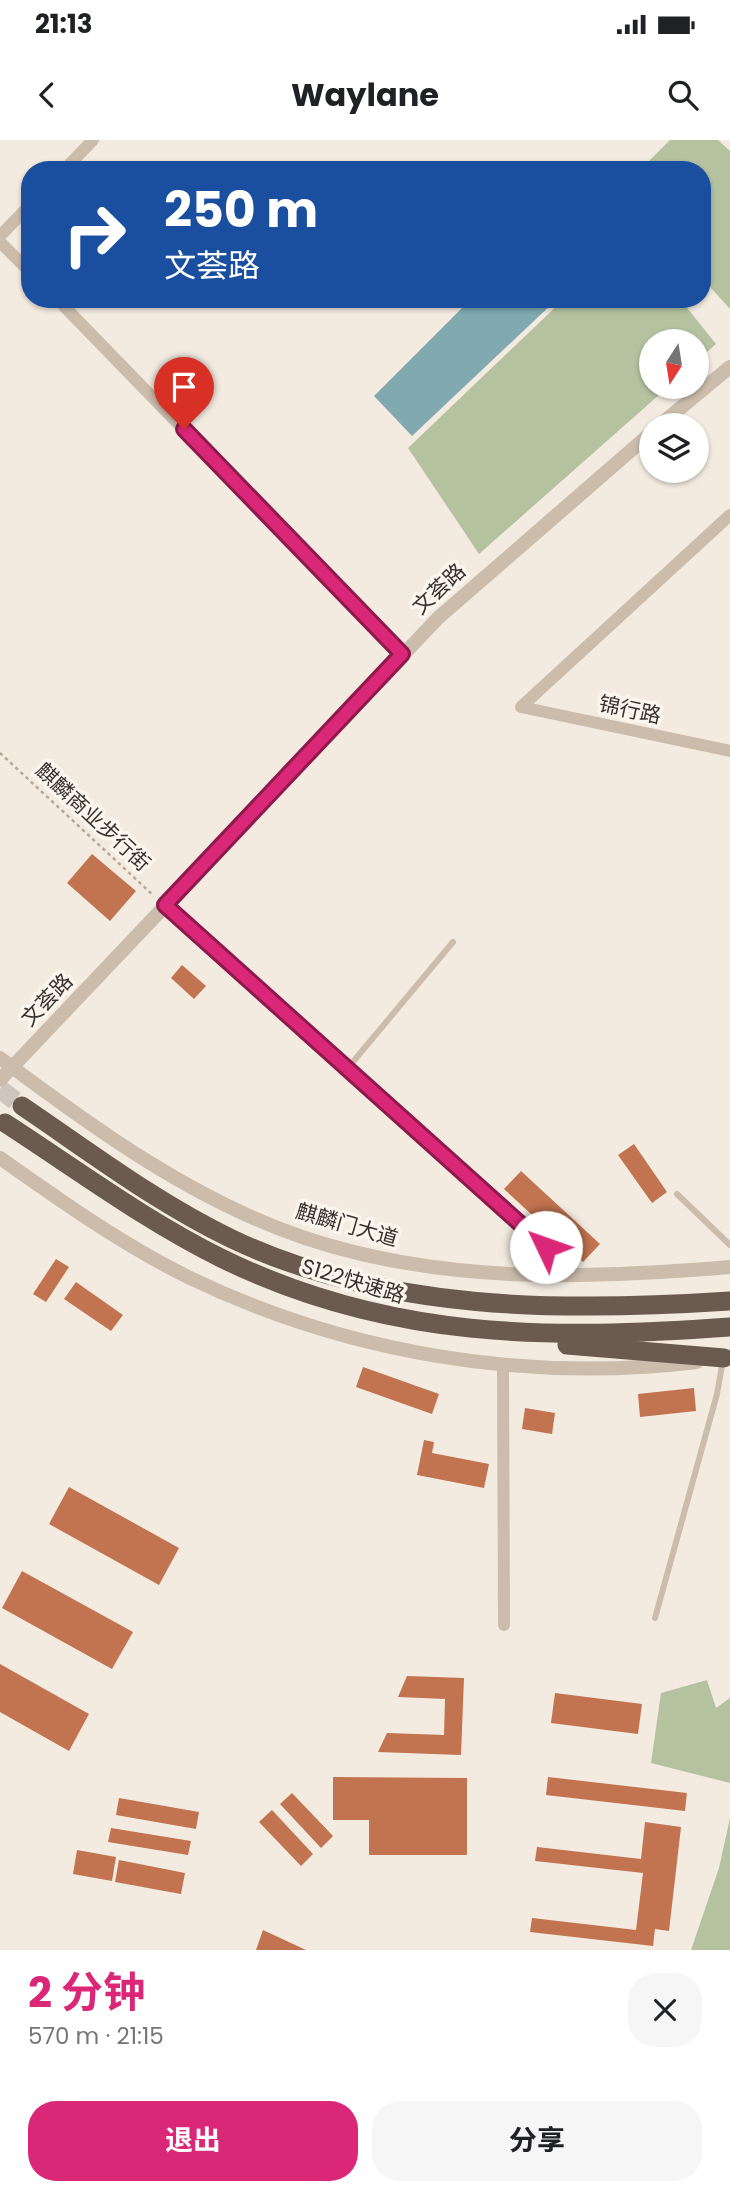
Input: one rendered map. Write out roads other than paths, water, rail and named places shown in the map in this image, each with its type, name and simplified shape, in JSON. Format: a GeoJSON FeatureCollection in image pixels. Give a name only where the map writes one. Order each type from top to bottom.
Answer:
{"type":"FeatureCollection","features":[{"type":"Feature","properties":{"kind":"highway","name":"S122快速路"},"geometry":{"type":"LineString","coordinates":[[22,1106],[156,1198],[230,1238],[296,1264],[386,1289],[431,1297],[571,1307],[666,1306],[730,1301]]}},
{"type":"Feature","properties":{"kind":"highway","name":"S122快速路"},"geometry":{"type":"LineString","coordinates":[[5,1123],[150,1217],[221,1258],[321,1298],[408,1322],[490,1332],[589,1335],[730,1327]]}},
{"type":"Feature","properties":{"kind":"highway"},"geometry":{"type":"LineString","coordinates":[[666,1306],[730,1290]]}},
{"type":"Feature","properties":{"kind":"highway"},"geometry":{"type":"LineString","coordinates":[[490,1332],[591,1349],[727,1358]]}},
{"type":"Feature","properties":{"kind":"street"},"geometry":{"type":"LineString","coordinates":[[73,161],[93,140]]}},
{"type":"Feature","properties":{"kind":"street"},"geometry":{"type":"LineString","coordinates":[[0,236],[21,214]]}},
{"type":"Feature","properties":{"kind":"street"},"geometry":{"type":"LineString","coordinates":[[0,242],[21,263]]}},
{"type":"Feature","properties":{"kind":"street"},"geometry":{"type":"LineString","coordinates":[[66,308],[402,654]]}},
{"type":"Feature","properties":{"kind":"street"},"geometry":{"type":"LineString","coordinates":[[674,413],[730,367]]}},
{"type":"Feature","properties":{"kind":"street","name":"文荟路"},"geometry":{"type":"LineString","coordinates":[[0,1080],[6,1062],[165,905],[402,654],[473,585],[639,443]]}},
{"type":"Feature","properties":{"kind":"street","name":"锦行路"},"geometry":{"type":"LineString","coordinates":[[730,515],[521,707],[730,751]]}},
{"type":"Feature","properties":{"kind":"street"},"geometry":{"type":"LineString","coordinates":[[165,905],[546,1247]]}},
{"type":"Feature","properties":{"kind":"street","name":"麒麟门大道"},"geometry":{"type":"LineString","coordinates":[[6,1062],[133,1151],[204,1193],[254,1217],[317,1241],[411,1264],[496,1274],[568,1277],[730,1267]]}},
{"type":"Feature","properties":{"kind":"street"},"geometry":{"type":"LineString","coordinates":[[0,1158],[124,1242],[188,1276],[255,1306],[400,1349],[503,1366],[594,1369],[661,1366],[727,1358]]}},
{"type":"Feature","properties":{"kind":"street"},"geometry":{"type":"LineString","coordinates":[[503,1366],[504,1625]]}},
{"type":"Feature","properties":{"kind":"lane"},"geometry":{"type":"LineString","coordinates":[[347,1069],[453,942]]}},
{"type":"Feature","properties":{"kind":"lane"},"geometry":{"type":"LineString","coordinates":[[677,1194],[730,1245]]}},
{"type":"Feature","properties":{"kind":"lane"},"geometry":{"type":"LineString","coordinates":[[655,1618],[727,1358]]}},
{"type":"Feature","properties":{"kind":"water"},"geometry":{"type":"Polygon","coordinates":[[[462,308],[548,308],[412,436],[374,396],[462,308]]]}},
{"type":"Feature","properties":{"kind":"tunnel"},"geometry":{"type":"LineString","coordinates":[[0,1089],[22,1106]]}}]}
